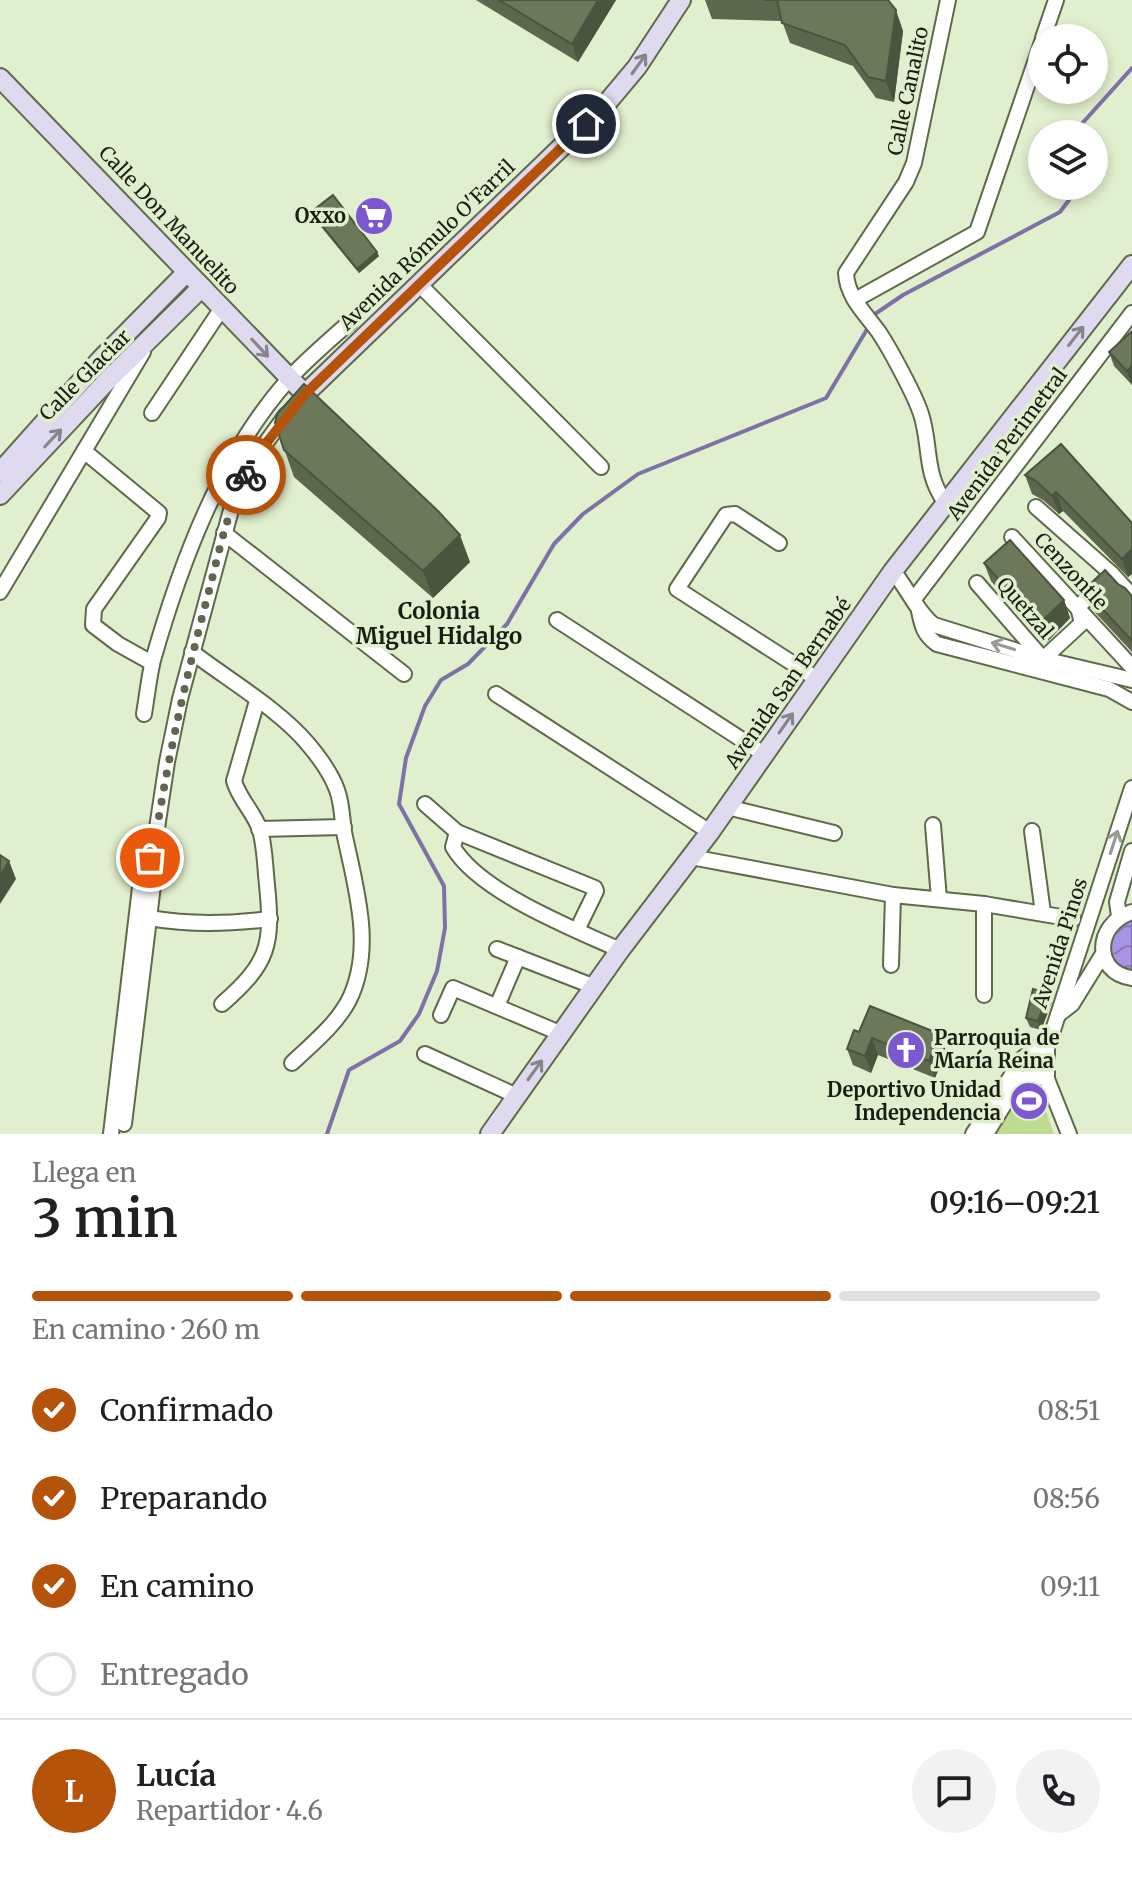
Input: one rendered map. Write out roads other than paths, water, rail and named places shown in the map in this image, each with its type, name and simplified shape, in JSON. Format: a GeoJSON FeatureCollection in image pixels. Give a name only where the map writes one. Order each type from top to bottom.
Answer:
{"type":"FeatureCollection","features":[{"type":"Feature","properties":{"kind":"street","name":"Avenida Rómulo O'Farril"},"geometry":{"type":"LineString","coordinates":[[154,848],[167,762],[192,652],[224,533],[239,488],[257,455],[305,394],[606,104],[637,67],[681,0]]}},
{"type":"Feature","properties":{"kind":"street","name":"Calle Canalito"},"geometry":{"type":"LineString","coordinates":[[858,306],[846,281],[846,273],[906,182],[914,163],[948,0]]}},
{"type":"Feature","properties":{"kind":"street"},"geometry":{"type":"LineString","coordinates":[[1048,24],[1056,0]]}},
{"type":"Feature","properties":{"kind":"street","name":"Calle Don Manuelito"},"geometry":{"type":"LineString","coordinates":[[0,78],[305,394]]}},
{"type":"Feature","properties":{"kind":"street"},"geometry":{"type":"LineString","coordinates":[[945,502],[933,484],[921,414],[879,332],[858,306],[977,232],[1028,84]]}},
{"type":"Feature","properties":{"kind":"street","name":"Avenida San Bernabé"},"geometry":{"type":"LineString","coordinates":[[498,1131],[517,1096],[620,950],[710,832],[893,571],[1132,265]]}},
{"type":"Feature","properties":{"kind":"street","name":"Calle Glaciar"},"geometry":{"type":"LineString","coordinates":[[0,472],[101,359],[187,272]]}},
{"type":"Feature","properties":{"kind":"street"},"geometry":{"type":"LineString","coordinates":[[419,284],[601,467]]}},
{"type":"Feature","properties":{"kind":"street","name":"Calle Glaciar"},"geometry":{"type":"LineString","coordinates":[[0,495],[105,383],[202,287]]}},
{"type":"Feature","properties":{"kind":"street"},"geometry":{"type":"LineString","coordinates":[[152,413],[222,308]]}},
{"type":"Feature","properties":{"kind":"street","name":"Avenida Perimetral"},"geometry":{"type":"LineString","coordinates":[[917,604],[1131,318]]}},
{"type":"Feature","properties":{"kind":"street"},"geometry":{"type":"LineString","coordinates":[[144,714],[152,663],[198,530],[220,482],[259,417],[289,378],[351,321]]}},
{"type":"Feature","properties":{"kind":"street"},"geometry":{"type":"LineString","coordinates":[[0,592],[148,342]]}},
{"type":"Feature","properties":{"kind":"street"},"geometry":{"type":"LineString","coordinates":[[84,451],[159,513],[94,609],[93,625],[118,644],[152,663]]}},
{"type":"Feature","properties":{"kind":"street"},"geometry":{"type":"LineString","coordinates":[[1036,507],[1112,574],[1132,596]]}},
{"type":"Feature","properties":{"kind":"street"},"geometry":{"type":"LineString","coordinates":[[779,543],[735,514],[726,515],[677,589],[817,679]]}},
{"type":"Feature","properties":{"kind":"street"},"geometry":{"type":"LineString","coordinates":[[224,533],[404,674]]}},
{"type":"Feature","properties":{"kind":"street","name":"Cenzontle"},"geometry":{"type":"LineString","coordinates":[[1012,537],[1132,667]]}},
{"type":"Feature","properties":{"kind":"street"},"geometry":{"type":"LineString","coordinates":[[893,571],[934,625],[1043,659],[1132,680]]}},
{"type":"Feature","properties":{"kind":"street"},"geometry":{"type":"LineString","coordinates":[[1043,659],[1082,623],[1078,607],[1112,574]]}},
{"type":"Feature","properties":{"kind":"street","name":"Quetzal"},"geometry":{"type":"LineString","coordinates":[[977,583],[1043,659]]}},
{"type":"Feature","properties":{"kind":"street"},"geometry":{"type":"LineString","coordinates":[[917,604],[923,628],[928,638],[937,644],[1109,689],[1132,702]]}},
{"type":"Feature","properties":{"kind":"street"},"geometry":{"type":"LineString","coordinates":[[557,620],[764,754]]}},
{"type":"Feature","properties":{"kind":"street"},"geometry":{"type":"LineString","coordinates":[[192,652],[306,741],[332,777],[339,793],[358,898],[362,942],[359,971],[348,1000],[335,1021],[292,1063]]}},
{"type":"Feature","properties":{"kind":"street"},"geometry":{"type":"LineString","coordinates":[[496,694],[710,832]]}},
{"type":"Feature","properties":{"kind":"street"},"geometry":{"type":"LineString","coordinates":[[222,1004],[247,982],[267,948],[270,919],[259,829],[234,781],[257,701]]}},
{"type":"Feature","properties":{"kind":"street","name":"Avenida Pinos"},"geometry":{"type":"LineString","coordinates":[[973,1134],[1023,1058],[1047,1040],[1132,788]]}},
{"type":"Feature","properties":{"kind":"street"},"geometry":{"type":"LineString","coordinates":[[425,804],[457,832],[592,885],[596,891],[577,930]]}},
{"type":"Feature","properties":{"kind":"street"},"geometry":{"type":"LineString","coordinates":[[727,807],[834,833]]}},
{"type":"Feature","properties":{"kind":"street"},"geometry":{"type":"LineString","coordinates":[[933,825],[939,899]]}},
{"type":"Feature","properties":{"kind":"street"},"geometry":{"type":"LineString","coordinates":[[259,829],[344,827]]}},
{"type":"Feature","properties":{"kind":"street"},"geometry":{"type":"LineString","coordinates":[[1032,831],[1043,913]]}},
{"type":"Feature","properties":{"kind":"street"},"geometry":{"type":"LineString","coordinates":[[457,832],[453,847],[471,868],[527,905],[620,950]]}},
{"type":"Feature","properties":{"kind":"street"},"geometry":{"type":"LineString","coordinates":[[124,1124],[155,869],[154,848]]}},
{"type":"Feature","properties":{"kind":"street"},"geometry":{"type":"LineString","coordinates":[[111,1134],[141,879],[154,848]]}},
{"type":"Feature","properties":{"kind":"street"},"geometry":{"type":"LineString","coordinates":[[1132,851],[1117,902],[1125,914],[1108,926],[1103,939],[1103,954],[1112,969],[1132,978]]}},
{"type":"Feature","properties":{"kind":"street"},"geometry":{"type":"LineString","coordinates":[[691,857],[893,895],[984,904],[1073,919]]}},
{"type":"Feature","properties":{"kind":"street"},"geometry":{"type":"LineString","coordinates":[[891,965],[893,895]]}},
{"type":"Feature","properties":{"kind":"street"},"geometry":{"type":"LineString","coordinates":[[984,904],[984,995]]}},
{"type":"Feature","properties":{"kind":"street"},"geometry":{"type":"LineString","coordinates":[[149,918],[187,924],[270,919]]}},
{"type":"Feature","properties":{"kind":"street"},"geometry":{"type":"LineString","coordinates":[[497,949],[595,987]]}},
{"type":"Feature","properties":{"kind":"street"},"geometry":{"type":"LineString","coordinates":[[1057,1015],[1072,1004],[1103,954]]}},
{"type":"Feature","properties":{"kind":"street"},"geometry":{"type":"LineString","coordinates":[[497,1006],[518,957]]}},
{"type":"Feature","properties":{"kind":"street"},"geometry":{"type":"LineString","coordinates":[[441,1015],[453,988],[562,1034]]}},
{"type":"Feature","properties":{"kind":"street"},"geometry":{"type":"LineString","coordinates":[[1047,1040],[1047,1079],[1069,1134]]}},
{"type":"Feature","properties":{"kind":"street"},"geometry":{"type":"LineString","coordinates":[[425,1054],[517,1096]]}},
{"type":"Feature","properties":{"kind":"street"},"geometry":{"type":"LineString","coordinates":[[986,1134],[1018,1082],[1032,1075],[1047,1079]]}},
{"type":"Feature","properties":{"kind":"water"},"geometry":{"type":"Polygon","coordinates":[[[1132,919],[1132,973],[1115,961],[1109,946],[1115,931],[1132,919]]]}},
{"type":"Feature","properties":{"kind":"waterway"},"geometry":{"type":"LineString","coordinates":[[1085,120],[1132,68]]}},
{"type":"Feature","properties":{"kind":"waterway"},"geometry":{"type":"LineString","coordinates":[[873,318],[903,295],[1060,212],[1069,200]]}},
{"type":"Feature","properties":{"kind":"waterway"},"geometry":{"type":"LineString","coordinates":[[327,1134],[349,1070],[400,1041],[419,1014],[437,971],[445,928],[444,886],[399,804],[406,758],[425,706],[441,680],[468,664],[507,624],[554,544],[583,514],[638,474],[826,398],[869,326]]}},
{"type":"Feature","properties":{"kind":"place","name":"Oxxo"},"geometry":{"type":"Point","coordinates":[374,216]}},
{"type":"Feature","properties":{"kind":"place","name":"Parroquia de María Reina"},"geometry":{"type":"Point","coordinates":[906,1050]}},
{"type":"Feature","properties":{"kind":"place","name":"Deportivo Unidad Independencia"},"geometry":{"type":"Point","coordinates":[1029,1101]}},
{"type":"Feature","properties":{"kind":"district","name":"Colonia Miguel Hidalgo"},"geometry":{"type":"Point","coordinates":[439,624]}}]}
